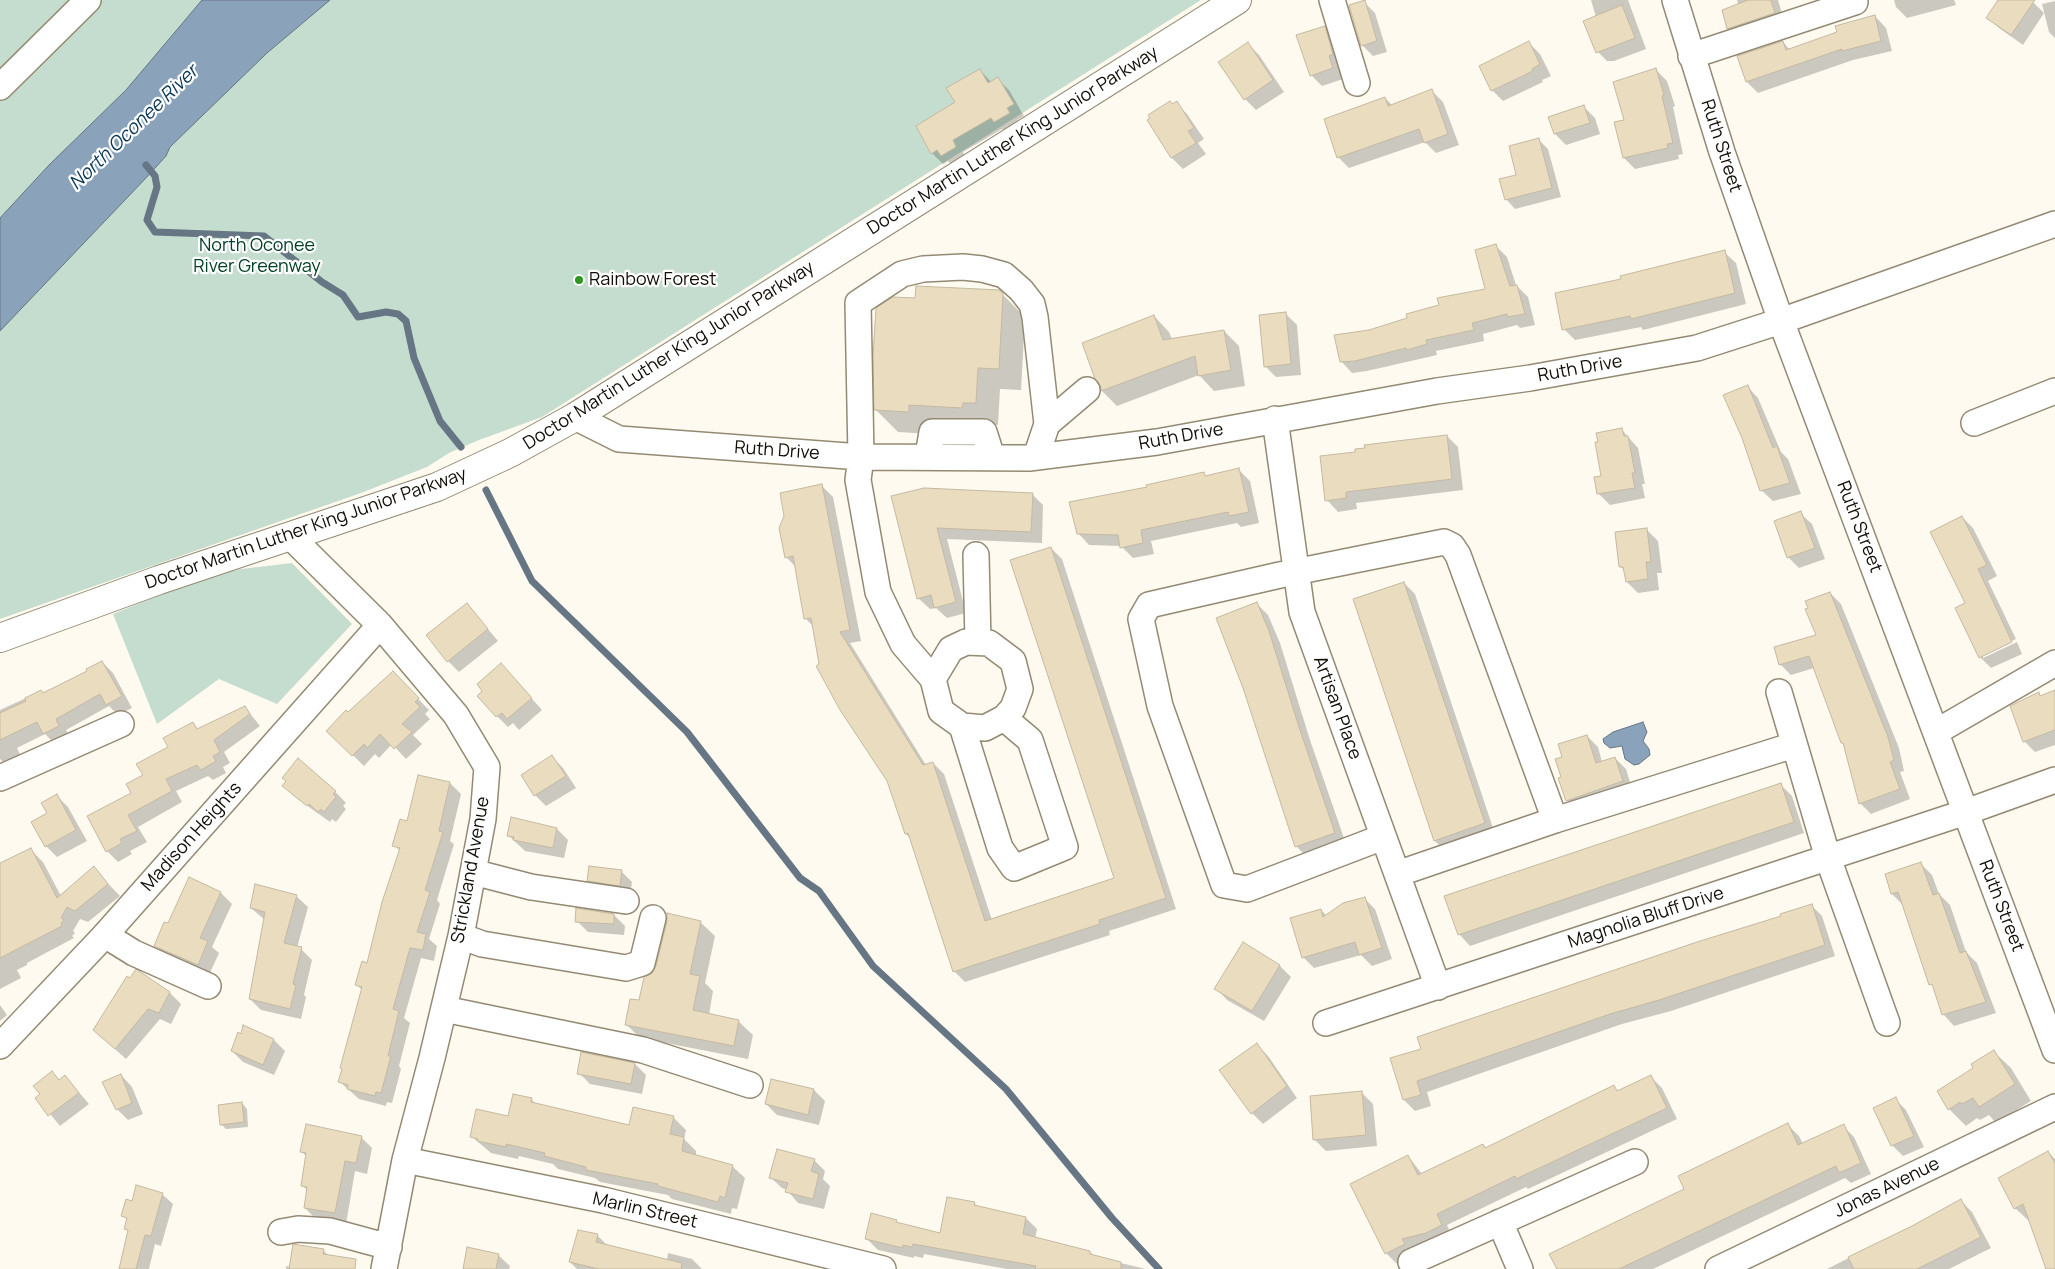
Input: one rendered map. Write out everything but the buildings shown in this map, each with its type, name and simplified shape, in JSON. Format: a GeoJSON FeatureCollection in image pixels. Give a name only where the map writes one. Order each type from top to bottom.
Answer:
{"type":"FeatureCollection","features":[{"type":"Feature","properties":{"kind":"main road","name":"Doctor Martin Luther King Junior Parkway"},"geometry":{"type":"LineString","coordinates":[[0,638],[158,580],[437,487],[510,453],[575,418],[1237,0]]}},
{"type":"Feature","properties":{"kind":"street"},"geometry":{"type":"LineString","coordinates":[[0,87],[88,0]]}},
{"type":"Feature","properties":{"kind":"street"},"geometry":{"type":"LineString","coordinates":[[1332,0],[1357,83]]}},
{"type":"Feature","properties":{"kind":"street","name":"Ruth Street"},"geometry":{"type":"LineString","coordinates":[[1675,0],[1722,152],[1781,321],[2055,1050]]}},
{"type":"Feature","properties":{"kind":"street"},"geometry":{"type":"LineString","coordinates":[[1691,56],[1855,2]]}},
{"type":"Feature","properties":{"kind":"street","name":"Ruth Drive"},"geometry":{"type":"LineString","coordinates":[[575,418],[619,438],[860,457],[1036,457],[1157,442],[1275,419],[1437,391],[1530,378],[1697,348],[1781,321],[2055,224]]}},
{"type":"Feature","properties":{"kind":"street"},"geometry":{"type":"LineString","coordinates":[[933,680],[951,649],[966,642],[989,643],[1013,661],[1020,689],[1013,708],[1004,718],[985,728],[962,726],[941,711],[933,680],[903,644],[878,592],[860,501],[858,480],[860,457],[858,303],[902,274],[923,269],[963,267],[982,269],[1004,275],[1021,290],[1032,304],[1047,424],[1036,457]]}},
{"type":"Feature","properties":{"kind":"street"},"geometry":{"type":"LineString","coordinates":[[1047,424],[1087,390]]}},
{"type":"Feature","properties":{"kind":"street"},"geometry":{"type":"LineString","coordinates":[[1974,424],[2055,391]]}},
{"type":"Feature","properties":{"kind":"street","name":"Artisan Place"},"geometry":{"type":"LineString","coordinates":[[1275,419],[1302,612],[1438,987]]}},
{"type":"Feature","properties":{"kind":"street","name":"Strickland Avenue"},"geometry":{"type":"LineString","coordinates":[[290,536],[380,625],[456,716],[487,767],[483,819],[461,936],[405,1160],[386,1258]]}},
{"type":"Feature","properties":{"kind":"street"},"geometry":{"type":"LineString","coordinates":[[1383,837],[1247,889],[1224,885],[1160,706],[1141,619],[1148,604],[1297,571],[1444,542],[1452,546],[1458,555],[1555,820]]}},
{"type":"Feature","properties":{"kind":"street"},"geometry":{"type":"LineString","coordinates":[[976,555],[978,642]]}},
{"type":"Feature","properties":{"kind":"street","name":"Madison Heights"},"geometry":{"type":"LineString","coordinates":[[0,1046],[105,935],[380,625]]}},
{"type":"Feature","properties":{"kind":"street"},"geometry":{"type":"LineString","coordinates":[[1936,732],[2055,663]]}},
{"type":"Feature","properties":{"kind":"street"},"geometry":{"type":"LineString","coordinates":[[1779,692],[1828,858],[1887,1023]]}},
{"type":"Feature","properties":{"kind":"street"},"geometry":{"type":"LineString","coordinates":[[962,726],[1000,848],[1014,868],[1066,848],[1030,740],[1004,718]]}},
{"type":"Feature","properties":{"kind":"street"},"geometry":{"type":"LineString","coordinates":[[0,778],[121,724]]}},
{"type":"Feature","properties":{"kind":"street"},"geometry":{"type":"LineString","coordinates":[[1397,874],[1555,820],[1794,744]]}},
{"type":"Feature","properties":{"kind":"street","name":"Magnolia Bluff Drive"},"geometry":{"type":"LineString","coordinates":[[1326,1023],[1966,812],[2055,780]]}},
{"type":"Feature","properties":{"kind":"street"},"geometry":{"type":"LineString","coordinates":[[473,872],[531,888],[626,901]]}},
{"type":"Feature","properties":{"kind":"street"},"geometry":{"type":"LineString","coordinates":[[461,936],[482,944],[626,968],[642,963],[653,918]]}},
{"type":"Feature","properties":{"kind":"street"},"geometry":{"type":"LineString","coordinates":[[105,935],[134,953],[208,986]]}},
{"type":"Feature","properties":{"kind":"street"},"geometry":{"type":"LineString","coordinates":[[444,1009],[643,1050],[750,1084]]}},
{"type":"Feature","properties":{"kind":"street","name":"Jonas Avenue"},"geometry":{"type":"LineString","coordinates":[[1718,1269],[2055,1107]]}},
{"type":"Feature","properties":{"kind":"street","name":"Marlin Street"},"geometry":{"type":"LineString","coordinates":[[405,1160],[603,1200],[883,1269]]}},
{"type":"Feature","properties":{"kind":"street"},"geometry":{"type":"LineString","coordinates":[[1411,1262],[1635,1162]]}},
{"type":"Feature","properties":{"kind":"street"},"geometry":{"type":"LineString","coordinates":[[1500,1222],[1520,1269]]}},
{"type":"Feature","properties":{"kind":"street"},"geometry":{"type":"LineString","coordinates":[[281,1232],[298,1229],[330,1231],[386,1258]]}},
{"type":"Feature","properties":{"kind":"green space","name":"North Oconee River Greenway"},"geometry":{"type":"Polygon","coordinates":[[[0,0],[1201,0],[542,417],[479,440],[449,453],[427,467],[361,493],[0,619],[0,0]]]}},
{"type":"Feature","properties":{"kind":"green space"},"geometry":{"type":"Polygon","coordinates":[[[292,563],[352,624],[277,704],[219,679],[157,724],[113,614],[216,572],[292,563]]]}},
{"type":"Feature","properties":{"kind":"water","name":"North Oconee River"},"geometry":{"type":"Polygon","coordinates":[[[202,0],[330,0],[267,53],[170,147],[166,156],[145,179],[0,331],[0,218],[49,165],[126,90],[202,0]]]}},
{"type":"Feature","properties":{"kind":"water"},"geometry":{"type":"Polygon","coordinates":[[[1643,722],[1647,732],[1643,741],[1649,749],[1650,755],[1639,764],[1634,765],[1625,759],[1622,746],[1610,748],[1604,743],[1603,739],[1613,732],[1643,722]]]}},
{"type":"Feature","properties":{"kind":"waterway"},"geometry":{"type":"LineString","coordinates":[[146,165],[155,176],[157,187],[147,220],[155,232],[264,236],[322,282],[343,295],[358,317],[386,312],[398,314],[406,321],[414,358],[440,421],[461,447]]}},
{"type":"Feature","properties":{"kind":"waterway"},"geometry":{"type":"LineString","coordinates":[[486,490],[532,581],[687,732],[800,878],[819,891],[873,966],[1006,1089],[1112,1218],[1159,1269]]}},
{"type":"Feature","properties":{"kind":"place","name":"Rainbow Forest"},"geometry":{"type":"Point","coordinates":[579,280]}}]}
